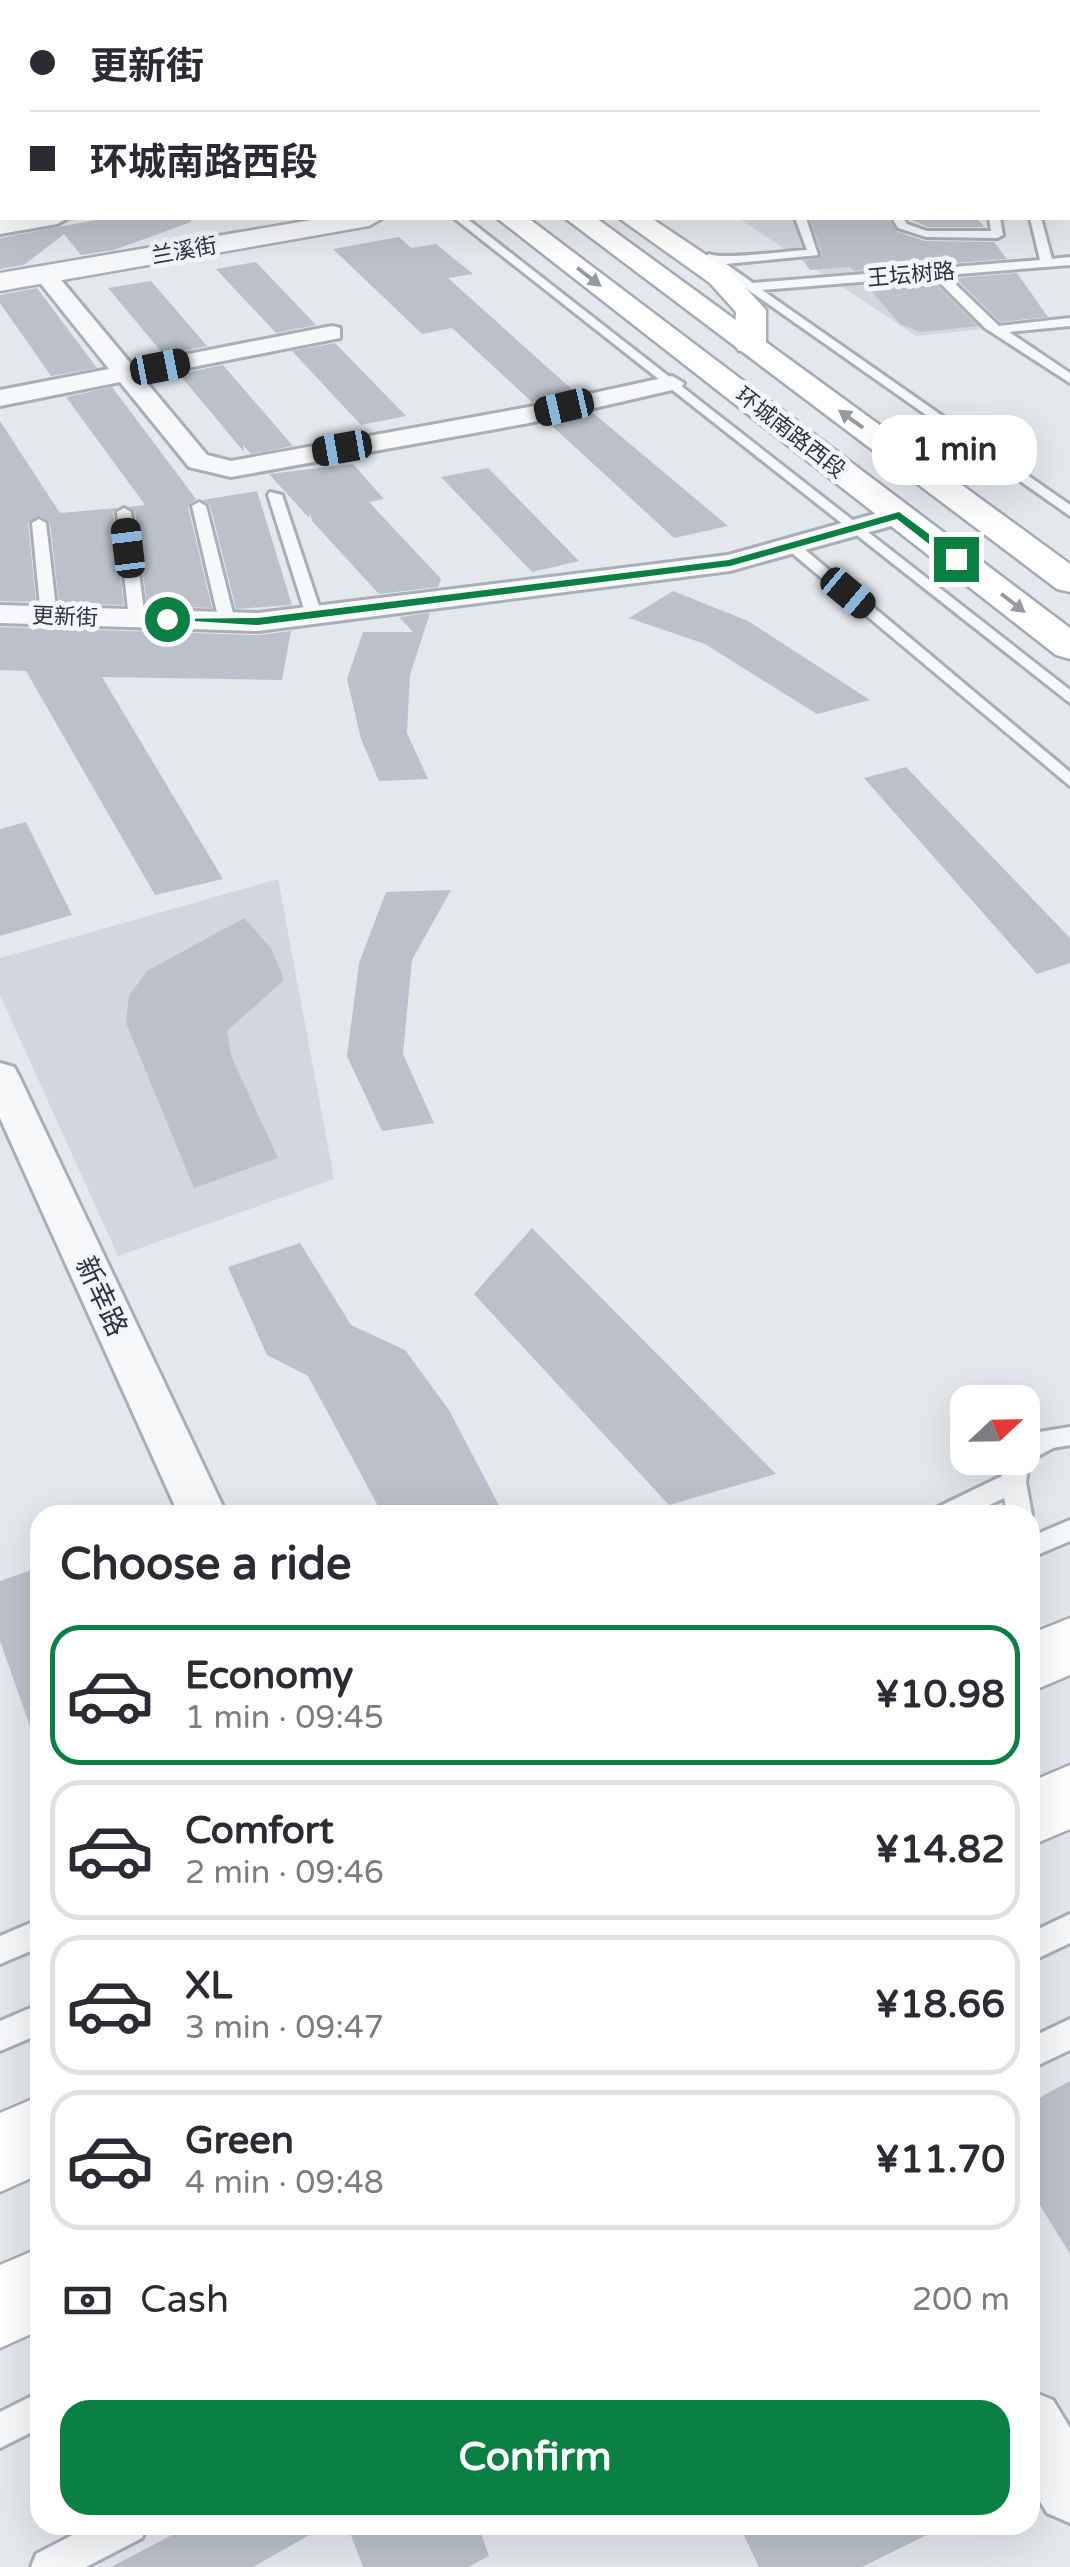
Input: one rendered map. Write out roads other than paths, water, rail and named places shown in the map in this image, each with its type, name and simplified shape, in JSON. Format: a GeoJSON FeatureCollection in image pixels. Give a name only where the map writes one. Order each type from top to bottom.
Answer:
{"type":"FeatureCollection","features":[{"type":"Feature","properties":{"kind":"main road","name":"环城南路西段"},"geometry":{"type":"LineString","coordinates":[[515,220],[1070,647]]}},
{"type":"Feature","properties":{"kind":"main road","name":"环城南路西段"},"geometry":{"type":"LineString","coordinates":[[581,220],[1070,581]]}},
{"type":"Feature","properties":{"kind":"main road"},"geometry":{"type":"LineString","coordinates":[[636,220],[731,288],[751,310],[750,344]]}},
{"type":"Feature","properties":{"kind":"main road"},"geometry":{"type":"LineString","coordinates":[[1040,1659],[1070,1645]]}},
{"type":"Feature","properties":{"kind":"main road"},"geometry":{"type":"LineString","coordinates":[[1040,1810],[1070,1796]]}},
{"type":"Feature","properties":{"kind":"main road"},"geometry":{"type":"LineString","coordinates":[[0,2153],[30,2139]]}},
{"type":"Feature","properties":{"kind":"main road"},"geometry":{"type":"LineString","coordinates":[[0,2307],[30,2293]]}},
{"type":"Feature","properties":{"kind":"street"},"geometry":{"type":"LineString","coordinates":[[0,227],[44,220]]}},
{"type":"Feature","properties":{"kind":"street","name":"兰溪街"},"geometry":{"type":"LineString","coordinates":[[0,282],[356,220]]}},
{"type":"Feature","properties":{"kind":"street"},"geometry":{"type":"LineString","coordinates":[[44,274],[198,461],[231,469],[529,415],[672,383]]}},
{"type":"Feature","properties":{"kind":"street"},"geometry":{"type":"LineString","coordinates":[[0,398],[332,333]]}},
{"type":"Feature","properties":{"kind":"street","name":"更新街"},"geometry":{"type":"LineString","coordinates":[[0,614],[227,621],[314,615],[730,563],[899,515]]}},
{"type":"Feature","properties":{"kind":"street","name":"新幸路"},"geometry":{"type":"LineString","coordinates":[[0,1076],[198,1505]]}},
{"type":"Feature","properties":{"kind":"street"},"geometry":{"type":"LineString","coordinates":[[1040,2440],[1070,2490]]}},
{"type":"Feature","properties":{"kind":"lane"},"geometry":{"type":"LineString","coordinates":[[463,220],[1070,698]]}},
{"type":"Feature","properties":{"kind":"lane"},"geometry":{"type":"LineString","coordinates":[[651,220],[1070,512]]}},
{"type":"Feature","properties":{"kind":"lane"},"geometry":{"type":"LineString","coordinates":[[717,263],[742,257],[814,253],[801,220]]}},
{"type":"Feature","properties":{"kind":"lane"},"geometry":{"type":"LineString","coordinates":[[899,220],[902,226],[926,234],[997,236],[995,220]]}},
{"type":"Feature","properties":{"kind":"lane"},"geometry":{"type":"LineString","coordinates":[[1036,220],[1046,263]]}},
{"type":"Feature","properties":{"kind":"lane","name":"王坛树路"},"geometry":{"type":"LineString","coordinates":[[752,287],[1070,261]]}},
{"type":"Feature","properties":{"kind":"lane"},"geometry":{"type":"LineString","coordinates":[[936,272],[996,330],[1070,379]]}},
{"type":"Feature","properties":{"kind":"lane"},"geometry":{"type":"LineString","coordinates":[[996,330],[1067,326]]}},
{"type":"Feature","properties":{"kind":"lane"},"geometry":{"type":"LineString","coordinates":[[275,495],[314,615]]}},
{"type":"Feature","properties":{"kind":"lane"},"geometry":{"type":"LineString","coordinates":[[199,506],[227,621]]}},
{"type":"Feature","properties":{"kind":"lane"},"geometry":{"type":"LineString","coordinates":[[124,512],[137,618]]}},
{"type":"Feature","properties":{"kind":"lane"},"geometry":{"type":"LineString","coordinates":[[38,522],[49,616]]}},
{"type":"Feature","properties":{"kind":"lane"},"geometry":{"type":"LineString","coordinates":[[792,546],[1070,781]]}},
{"type":"Feature","properties":{"kind":"lane"},"geometry":{"type":"LineString","coordinates":[[1040,1446],[1048,1439],[1070,1436]]}},
{"type":"Feature","properties":{"kind":"lane"},"geometry":{"type":"LineString","coordinates":[[959,1505],[1003,1475]]}},
{"type":"Feature","properties":{"kind":"lane"},"geometry":{"type":"LineString","coordinates":[[1018,1475],[1020,1505]]}},
{"type":"Feature","properties":{"kind":"lane"},"geometry":{"type":"LineString","coordinates":[[1040,1539],[1070,1530]]}},
{"type":"Feature","properties":{"kind":"lane"},"geometry":{"type":"LineString","coordinates":[[1040,1943],[1070,1928]]}},
{"type":"Feature","properties":{"kind":"lane"},"geometry":{"type":"LineString","coordinates":[[0,1950],[30,1937]]}},
{"type":"Feature","properties":{"kind":"lane"},"geometry":{"type":"LineString","coordinates":[[0,2036],[30,2023]]}},
{"type":"Feature","properties":{"kind":"lane"},"geometry":{"type":"LineString","coordinates":[[1040,2049],[1070,2034]]}},
{"type":"Feature","properties":{"kind":"lane"},"geometry":{"type":"LineString","coordinates":[[0,2431],[30,2414]]}},
{"type":"Feature","properties":{"kind":"lane"},"geometry":{"type":"LineString","coordinates":[[49,2567],[110,2535]]}}]}
